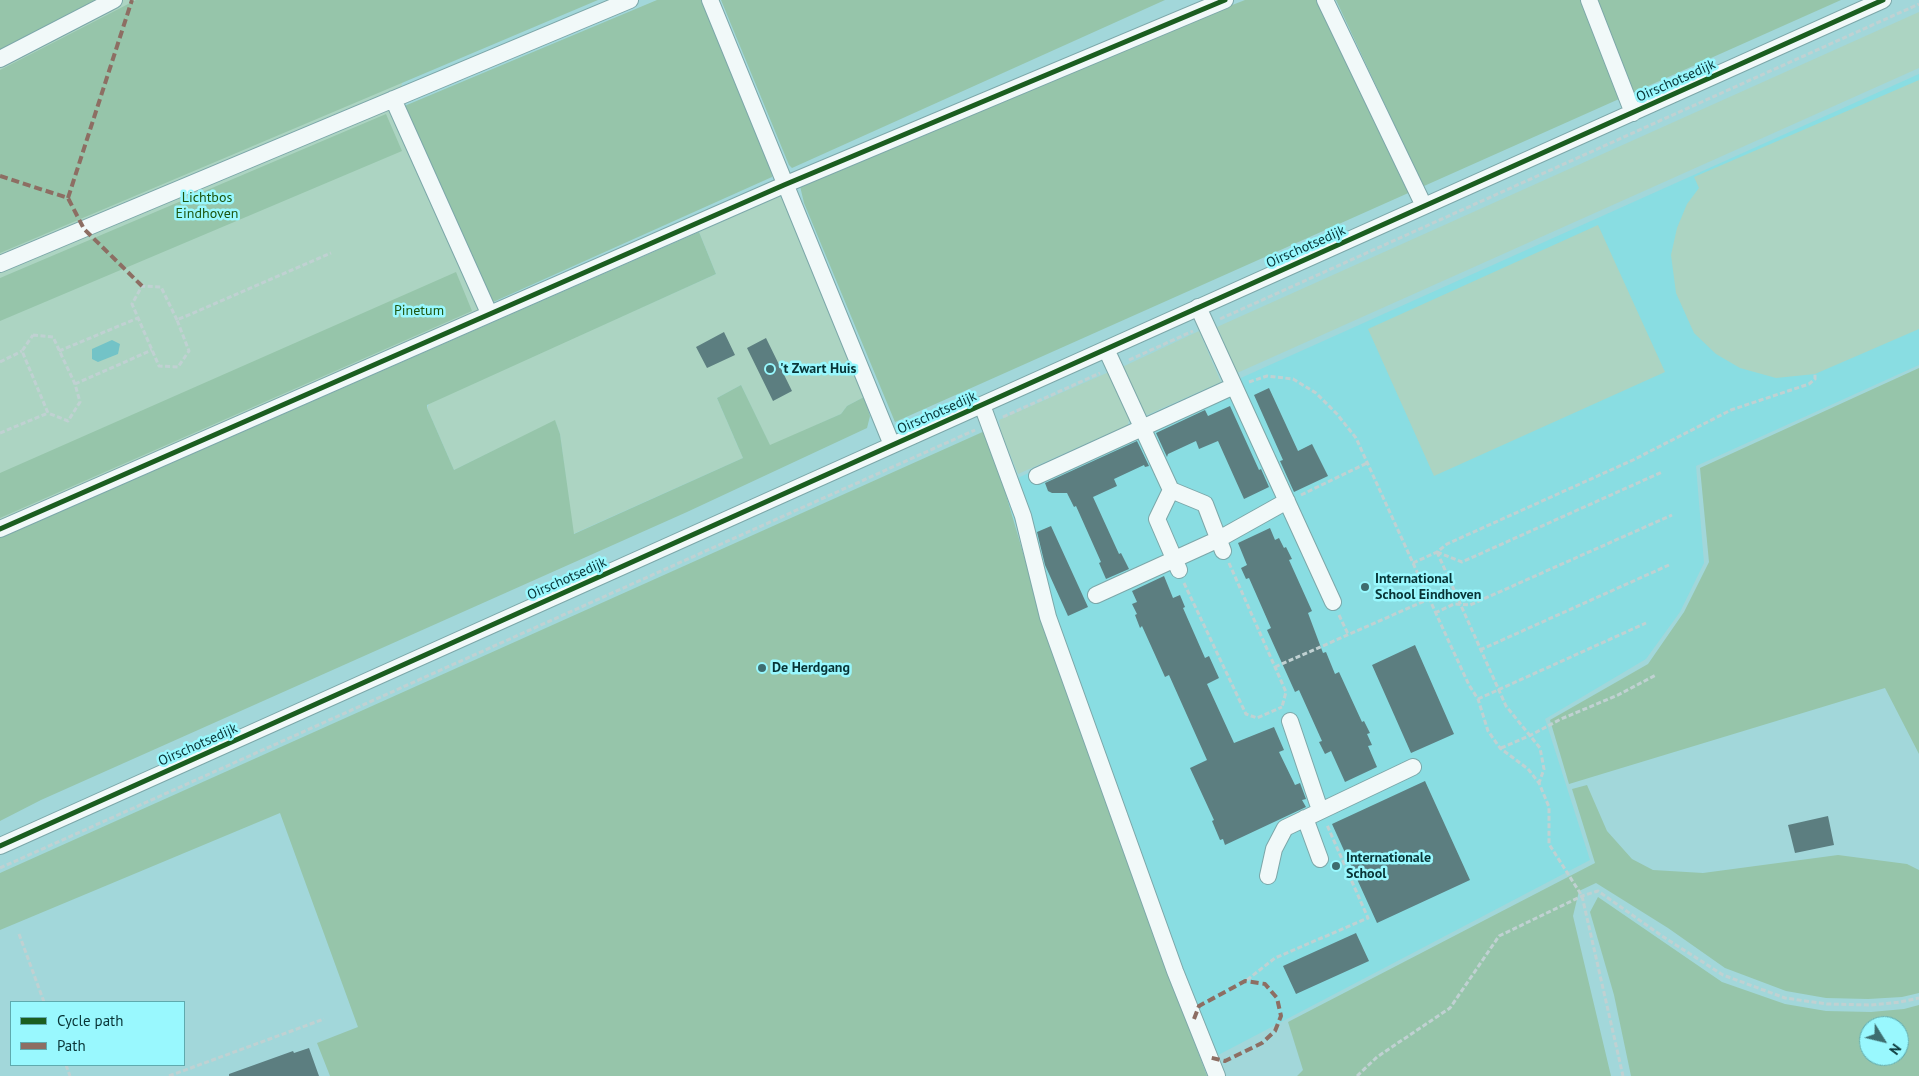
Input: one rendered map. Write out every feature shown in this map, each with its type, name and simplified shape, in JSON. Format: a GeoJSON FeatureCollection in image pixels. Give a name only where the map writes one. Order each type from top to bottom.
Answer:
{"type":"FeatureCollection","features":[{"type":"Feature","properties":{"kind":"street"},"geometry":{"type":"LineString","coordinates":[[0,59],[114,0]]}},
{"type":"Feature","properties":{"kind":"street"},"geometry":{"type":"LineString","coordinates":[[0,264],[630,0]]}},
{"type":"Feature","properties":{"kind":"street"},"geometry":{"type":"LineString","coordinates":[[710,0],[784,185],[892,445]]}},
{"type":"Feature","properties":{"kind":"street"},"geometry":{"type":"LineString","coordinates":[[0,529],[784,185],[1225,0]]}},
{"type":"Feature","properties":{"kind":"street"},"geometry":{"type":"LineString","coordinates":[[1325,0],[1424,206]]}},
{"type":"Feature","properties":{"kind":"street"},"geometry":{"type":"LineString","coordinates":[[1589,0],[1632,113]]}},
{"type":"Feature","properties":{"kind":"street","name":"Oirschotsedijk"},"geometry":{"type":"LineString","coordinates":[[0,846],[1883,0]]}},
{"type":"Feature","properties":{"kind":"street"},"geometry":{"type":"LineString","coordinates":[[393,99],[490,313]]}},
{"type":"Feature","properties":{"kind":"street"},"geometry":{"type":"LineString","coordinates":[[1198,308],[1333,602]]}},
{"type":"Feature","properties":{"kind":"street"},"geometry":{"type":"LineString","coordinates":[[1106,349],[1170,490],[1205,504],[1221,545]]}},
{"type":"Feature","properties":{"kind":"street"},"geometry":{"type":"LineString","coordinates":[[1037,476],[1234,386]]}},
{"type":"Feature","properties":{"kind":"street"},"geometry":{"type":"LineString","coordinates":[[982,405],[1023,516],[1048,617],[1175,971],[1215,1072]]}},
{"type":"Feature","properties":{"kind":"street"},"geometry":{"type":"LineString","coordinates":[[1170,490],[1157,519],[1176,565]]}},
{"type":"Feature","properties":{"kind":"street"},"geometry":{"type":"LineString","coordinates":[[1096,595],[1176,565],[1221,545],[1287,502]]}},
{"type":"Feature","properties":{"kind":"street"},"geometry":{"type":"LineString","coordinates":[[1286,714],[1320,810]]}},
{"type":"Feature","properties":{"kind":"street"},"geometry":{"type":"LineString","coordinates":[[1268,876],[1274,848],[1284,828],[1413,767]]}},
{"type":"Feature","properties":{"kind":"street"},"geometry":{"type":"LineString","coordinates":[[1305,818],[1320,859]]}},
{"type":"Feature","properties":{"kind":"path"},"geometry":{"type":"LineString","coordinates":[[0,868],[1919,4]]}},
{"type":"Feature","properties":{"kind":"path"},"geometry":{"type":"LineString","coordinates":[[178,320],[331,253]]}},
{"type":"Feature","properties":{"kind":"path"},"geometry":{"type":"LineString","coordinates":[[142,286],[161,287],[178,320],[189,351],[178,367],[159,366],[138,318],[132,304],[142,286]]}},
{"type":"Feature","properties":{"kind":"path"},"geometry":{"type":"LineString","coordinates":[[59,351],[138,318]]}},
{"type":"Feature","properties":{"kind":"path"},"geometry":{"type":"LineString","coordinates":[[0,362],[22,351],[33,335],[54,337],[75,384],[80,402],[68,421],[48,412],[22,351]]}},
{"type":"Feature","properties":{"kind":"path"},"geometry":{"type":"LineString","coordinates":[[75,384],[152,350]]}},
{"type":"Feature","properties":{"kind":"path"},"geometry":{"type":"LineString","coordinates":[[1412,563],[1438,552],[1447,544],[1633,460],[1731,410],[1809,384],[1815,380],[1815,374]]}},
{"type":"Feature","properties":{"kind":"path"},"geometry":{"type":"LineString","coordinates":[[1234,386],[1267,376],[1293,379],[1316,393],[1337,414],[1356,438],[1435,613],[1469,685],[1478,699],[1488,731],[1500,748],[1528,769],[1539,783],[1549,807],[1549,844],[1582,896],[1623,1076]]}},
{"type":"Feature","properties":{"kind":"path"},"geometry":{"type":"LineString","coordinates":[[0,433],[48,412]]}},
{"type":"Feature","properties":{"kind":"path"},"geometry":{"type":"LineString","coordinates":[[1287,502],[1367,463]]}},
{"type":"Feature","properties":{"kind":"path"},"geometry":{"type":"LineString","coordinates":[[1438,552],[1462,562],[1662,472]]}},
{"type":"Feature","properties":{"kind":"path"},"geometry":{"type":"LineString","coordinates":[[1435,613],[1454,604],[1470,605],[1672,515]]}},
{"type":"Feature","properties":{"kind":"path"},"geometry":{"type":"LineString","coordinates":[[1176,565],[1246,714],[1257,718],[1286,714],[1286,692],[1221,545]]}},
{"type":"Feature","properties":{"kind":"path"},"geometry":{"type":"LineString","coordinates":[[1438,552],[1506,706],[1540,748],[1544,769],[1539,783]]}},
{"type":"Feature","properties":{"kind":"path"},"geometry":{"type":"LineString","coordinates":[[1480,650],[1669,565]]}},
{"type":"Feature","properties":{"kind":"path"},"geometry":{"type":"LineString","coordinates":[[1275,666],[1429,599]]}},
{"type":"Feature","properties":{"kind":"path"},"geometry":{"type":"LineString","coordinates":[[1333,602],[1348,634]]}},
{"type":"Feature","properties":{"kind":"path"},"geometry":{"type":"LineString","coordinates":[[1478,699],[1646,623]]}},
{"type":"Feature","properties":{"kind":"path"},"geometry":{"type":"LineString","coordinates":[[1500,748],[1531,736],[1561,719],[1618,695],[1656,676]]}},
{"type":"Feature","properties":{"kind":"path"},"geometry":{"type":"LineString","coordinates":[[1247,980],[1275,958],[1368,918],[1320,810]]}},
{"type":"Feature","properties":{"kind":"path"},"geometry":{"type":"LineString","coordinates":[[1357,1076],[1377,1057],[1450,1008],[1500,936],[1582,896],[1598,891],[1662,936],[1723,975],[1785,998],[1827,1004],[1871,1005],[1919,998]]}},
{"type":"Feature","properties":{"kind":"path"},"geometry":{"type":"LineString","coordinates":[[19,934],[44,1001]]}},
{"type":"Feature","properties":{"kind":"path"},"geometry":{"type":"LineString","coordinates":[[169,1076],[324,1019]]}},
{"type":"Feature","properties":{"kind":"shaded area","name":"International School Eindhoven"},"geometry":{"type":"Polygon","coordinates":[[[1919,74],[1919,365],[1696,466],[1704,563],[1680,612],[1646,659],[1545,719],[1590,860],[1203,1063],[1002,485],[1919,74]]]}},
{"type":"Feature","properties":{"kind":"shaded area"},"geometry":{"type":"Polygon","coordinates":[[[112,340],[120,344],[118,354],[98,362],[92,359],[92,349],[112,340]]]}},
{"type":"Feature","properties":{"kind":"green space","name":"Lichtbos Eindhoven"},"geometry":{"type":"Polygon","coordinates":[[[0,0],[419,0],[396,112],[482,311],[0,520],[0,0]]]}},
{"type":"Feature","properties":{"kind":"green space"},"geometry":{"type":"Polygon","coordinates":[[[0,0],[99,0],[0,51],[0,0]]]}},
{"type":"Feature","properties":{"kind":"green space"},"geometry":{"type":"Polygon","coordinates":[[[136,0],[598,0],[0,253],[0,70],[136,0]]]}},
{"type":"Feature","properties":{"kind":"green space"},"geometry":{"type":"Polygon","coordinates":[[[657,0],[703,0],[771,167],[772,177],[491,303],[402,107],[657,0]]]}},
{"type":"Feature","properties":{"kind":"green space"},"geometry":{"type":"Polygon","coordinates":[[[721,0],[1165,0],[792,168],[789,165],[721,0]]]}},
{"type":"Feature","properties":{"kind":"green space"},"geometry":{"type":"Polygon","coordinates":[[[1245,0],[1316,0],[1407,190],[1422,184],[1336,0],[1841,0],[895,422],[804,203],[800,186],[1049,77],[1245,0]]]}},
{"type":"Feature","properties":{"kind":"green space"},"geometry":{"type":"Polygon","coordinates":[[[1919,12],[1919,68],[1237,373],[1217,327],[1919,12]]]}},
{"type":"Feature","properties":{"kind":"green space"},"geometry":{"type":"Polygon","coordinates":[[[1919,80],[1919,329],[1815,374],[1776,378],[1740,368],[1716,354],[1694,333],[1676,293],[1671,255],[1677,228],[1687,204],[1699,188],[1694,177],[1919,80]]]}},
{"type":"Feature","properties":{"kind":"green space"},"geometry":{"type":"Polygon","coordinates":[[[386,114],[402,151],[0,321],[0,278],[386,114]]]}},
{"type":"Feature","properties":{"kind":"green space"},"geometry":{"type":"Polygon","coordinates":[[[779,196],[785,202],[864,397],[847,406],[841,414],[770,446],[741,385],[717,398],[743,458],[573,534],[560,434],[555,421],[454,470],[427,408],[430,402],[716,274],[699,232],[779,196]]]}},
{"type":"Feature","properties":{"kind":"green space"},"geometry":{"type":"Polygon","coordinates":[[[1598,225],[1665,372],[1434,476],[1368,329],[1598,225]]]}},
{"type":"Feature","properties":{"kind":"green space"},"geometry":{"type":"Polygon","coordinates":[[[699,232],[716,274],[427,405],[454,470],[555,420],[560,434],[574,534],[743,458],[717,398],[741,385],[770,445],[841,414],[847,406],[864,397],[870,416],[867,428],[687,512],[41,800],[0,821],[0,538],[699,232]]]}},
{"type":"Feature","properties":{"kind":"green space","name":"Pinetum"},"geometry":{"type":"Polygon","coordinates":[[[456,272],[472,311],[0,518],[0,473],[456,272]]]}},
{"type":"Feature","properties":{"kind":"green space"},"geometry":{"type":"Polygon","coordinates":[[[1199,331],[1221,382],[1147,415],[1138,407],[1120,368],[1199,331]]]}},
{"type":"Feature","properties":{"kind":"green space"},"geometry":{"type":"Polygon","coordinates":[[[1919,368],[1919,754],[1885,688],[1569,784],[1550,720],[1648,664],[1684,612],[1709,562],[1700,468],[1919,368]]]}},
{"type":"Feature","properties":{"kind":"green space"},"geometry":{"type":"Polygon","coordinates":[[[1109,372],[1130,415],[1128,425],[1018,474],[1001,432],[999,420],[1109,372]]]}},
{"type":"Feature","properties":{"kind":"green space","name":"De Herdgang"},"geometry":{"type":"Polygon","coordinates":[[[987,430],[1041,614],[1159,948],[1207,1076],[330,1076],[317,1043],[358,1027],[280,813],[0,930],[0,873],[987,430]]]}},
{"type":"Feature","properties":{"kind":"green space"},"geometry":{"type":"Polygon","coordinates":[[[1587,785],[1607,831],[1632,859],[1653,870],[1703,873],[1838,855],[1907,864],[1919,870],[1919,993],[1902,997],[1868,999],[1826,998],[1786,991],[1725,968],[1668,928],[1596,883],[1579,891],[1573,916],[1611,1076],[1297,1076],[1303,1070],[1288,1022],[1595,863],[1572,789],[1587,785]]]}},
{"type":"Feature","properties":{"kind":"green space"},"geometry":{"type":"Polygon","coordinates":[[[1598,897],[1722,982],[1785,1004],[1826,1011],[1871,1012],[1904,1009],[1919,1005],[1919,1076],[1631,1076],[1614,995],[1590,912],[1598,897]]]}},
{"type":"Feature","properties":{"kind":"building"},"geometry":{"type":"Polygon","coordinates":[[[724,332],[735,355],[707,368],[696,347],[724,332]]]}},
{"type":"Feature","properties":{"kind":"building","name":"'t Zwart Huis"},"geometry":{"type":"Polygon","coordinates":[[[766,338],[792,391],[773,401],[747,348],[766,338]]]}},
{"type":"Feature","properties":{"kind":"building"},"geometry":{"type":"Polygon","coordinates":[[[1269,388],[1298,451],[1312,444],[1328,476],[1294,492],[1280,461],[1283,460],[1254,395],[1269,388]]]}},
{"type":"Feature","properties":{"kind":"building"},"geometry":{"type":"Polygon","coordinates":[[[1230,406],[1259,470],[1261,469],[1269,487],[1244,499],[1218,441],[1199,449],[1196,441],[1168,454],[1167,457],[1156,433],[1205,410],[1208,416],[1230,406]]]}},
{"type":"Feature","properties":{"kind":"building"},"geometry":{"type":"Polygon","coordinates":[[[1137,441],[1149,466],[1145,467],[1144,465],[1114,479],[1117,486],[1093,497],[1119,554],[1121,553],[1129,569],[1106,579],[1099,563],[1101,562],[1076,506],[1074,507],[1067,493],[1052,493],[1048,491],[1045,483],[1137,441]]]}},
{"type":"Feature","properties":{"kind":"building"},"geometry":{"type":"Polygon","coordinates":[[[1051,526],[1088,607],[1068,616],[1045,565],[1037,532],[1051,526]]]}},
{"type":"Feature","properties":{"kind":"building"},"geometry":{"type":"Polygon","coordinates":[[[1270,528],[1275,540],[1279,538],[1292,559],[1289,560],[1312,611],[1308,613],[1323,653],[1326,652],[1335,674],[1339,672],[1362,722],[1364,721],[1370,733],[1367,734],[1372,745],[1368,746],[1377,767],[1345,782],[1331,751],[1325,754],[1319,742],[1322,741],[1299,690],[1295,692],[1267,630],[1271,628],[1249,578],[1246,579],[1241,568],[1247,565],[1238,543],[1270,528]]]}},
{"type":"Feature","properties":{"kind":"building"},"geometry":{"type":"Polygon","coordinates":[[[1164,576],[1173,598],[1180,595],[1185,607],[1183,608],[1205,658],[1209,656],[1219,678],[1207,684],[1234,743],[1274,727],[1284,750],[1279,752],[1295,785],[1300,783],[1306,799],[1302,800],[1306,807],[1225,845],[1223,839],[1220,840],[1212,821],[1214,820],[1190,768],[1207,760],[1169,675],[1165,677],[1142,626],[1140,628],[1135,615],[1137,614],[1132,604],[1137,602],[1132,591],[1164,576]]]}},
{"type":"Feature","properties":{"kind":"building"},"geometry":{"type":"Polygon","coordinates":[[[1415,645],[1454,734],[1411,753],[1372,665],[1415,645]]]}},
{"type":"Feature","properties":{"kind":"building"},"geometry":{"type":"Polygon","coordinates":[[[1425,781],[1470,880],[1377,923],[1332,824],[1425,781]]]}},
{"type":"Feature","properties":{"kind":"building"},"geometry":{"type":"Polygon","coordinates":[[[1828,816],[1834,845],[1795,853],[1788,825],[1828,816]]]}},
{"type":"Feature","properties":{"kind":"building"},"geometry":{"type":"Polygon","coordinates":[[[1356,933],[1369,961],[1296,994],[1283,966],[1356,933]]]}},
{"type":"Feature","properties":{"kind":"building"},"geometry":{"type":"Polygon","coordinates":[[[309,1048],[319,1076],[229,1076],[229,1074],[293,1051],[294,1053],[309,1048]]]}},
{"type":"Feature","properties":{"kind":"marked path"},"geometry":{"type":"LineString","coordinates":[[68,198],[132,0]]}},
{"type":"Feature","properties":{"kind":"marked path"},"geometry":{"type":"LineString","coordinates":[[0,176],[68,198],[84,229],[142,286]]}},
{"type":"Feature","properties":{"kind":"marked path"},"geometry":{"type":"LineString","coordinates":[[1194,1019],[1199,1006],[1245,981],[1265,984],[1277,998],[1281,1016],[1275,1031],[1262,1043],[1225,1061],[1208,1057]]}},
{"type":"Feature","properties":{"kind":"cycle path"},"geometry":{"type":"LineString","coordinates":[[0,529],[784,185],[1225,0]]}},
{"type":"Feature","properties":{"kind":"cycle path"},"geometry":{"type":"LineString","coordinates":[[0,846],[1883,0]]}},
{"type":"Feature","properties":{"kind":"place","name":"'t Zwart Huis"},"geometry":{"type":"Point","coordinates":[770,369]}},
{"type":"Feature","properties":{"kind":"place","name":"International School Eindhoven"},"geometry":{"type":"Point","coordinates":[1365,587]}},
{"type":"Feature","properties":{"kind":"place","name":"De Herdgang"},"geometry":{"type":"Point","coordinates":[762,668]}},
{"type":"Feature","properties":{"kind":"place","name":"Internationale School"},"geometry":{"type":"Point","coordinates":[1336,866]}}]}
